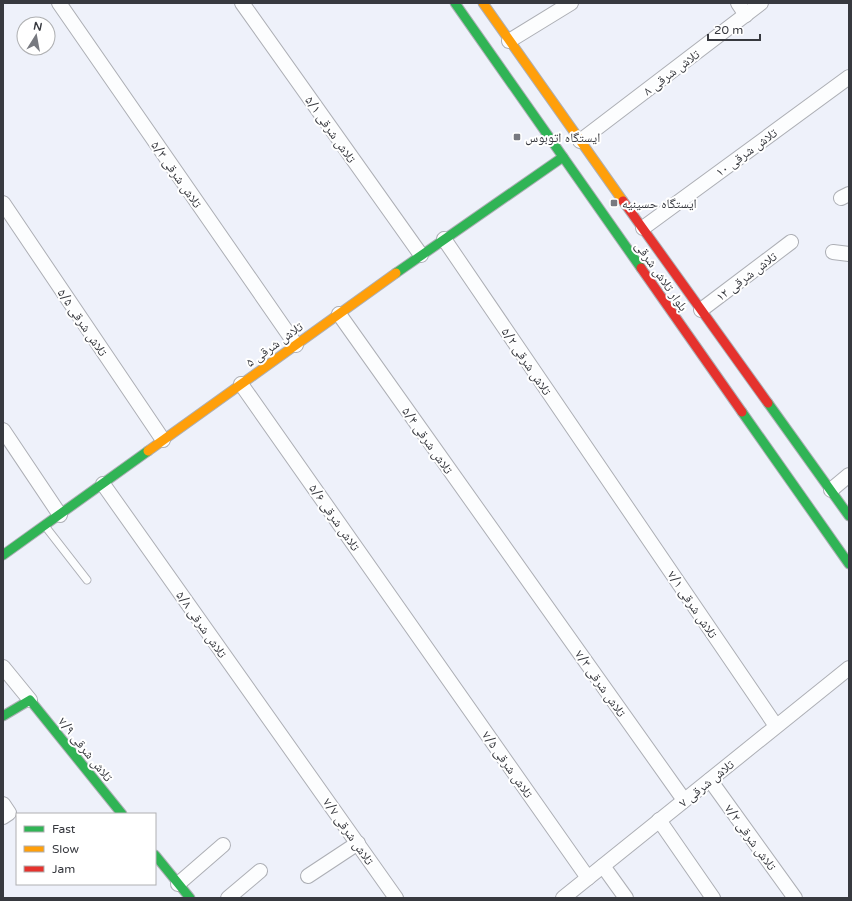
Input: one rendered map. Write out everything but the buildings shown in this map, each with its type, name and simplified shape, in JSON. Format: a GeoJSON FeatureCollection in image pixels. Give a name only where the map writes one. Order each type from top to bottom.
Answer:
{"type":"FeatureCollection","features":[{"type":"Feature","properties":{"kind":"main road","name":"بلوار تلاش شرقی"},"geometry":{"type":"LineString","coordinates":[[455,3],[499,48],[580,141],[849,516]]}},
{"type":"Feature","properties":{"kind":"main road","name":"بلوار تلاش شرقی"},"geometry":{"type":"LineString","coordinates":[[483,3],[499,48],[563,157],[849,564]]}},
{"type":"Feature","properties":{"kind":"main road","name":"۵ تلاش شرقی"},"geometry":{"type":"LineString","coordinates":[[3,555],[421,255],[563,157]]}},
{"type":"Feature","properties":{"kind":"main road"},"geometry":{"type":"LineString","coordinates":[[3,716],[30,700]]}},
{"type":"Feature","properties":{"kind":"main road","name":"۷/۹ تلاش شرقی"},"geometry":{"type":"LineString","coordinates":[[30,700],[121,813]]}},
{"type":"Feature","properties":{"kind":"main road"},"geometry":{"type":"LineString","coordinates":[[156,856],[190,898]]}},
{"type":"Feature","properties":{"kind":"street","name":"۵/۳ تلاش شرقی"},"geometry":{"type":"LineString","coordinates":[[59,3],[296,345]]}},
{"type":"Feature","properties":{"kind":"street","name":"۵/۱ تلاش شرقی"},"geometry":{"type":"LineString","coordinates":[[242,3],[421,255]]}},
{"type":"Feature","properties":{"kind":"street"},"geometry":{"type":"LineString","coordinates":[[499,48],[571,3]]}},
{"type":"Feature","properties":{"kind":"street"},"geometry":{"type":"LineString","coordinates":[[738,3],[746,15]]}},
{"type":"Feature","properties":{"kind":"street","name":"۸ تلاش شرقی"},"geometry":{"type":"LineString","coordinates":[[580,141],[761,3]]}},
{"type":"Feature","properties":{"kind":"street","name":"تلاش شرقی ۱۰"},"geometry":{"type":"LineString","coordinates":[[643,228],[849,77]]}},
{"type":"Feature","properties":{"kind":"street","name":"۵/۵ تلاش شرقی"},"geometry":{"type":"LineString","coordinates":[[3,203],[163,440]]}},
{"type":"Feature","properties":{"kind":"street","name":"۵/۲ تلاش شرقی"},"geometry":{"type":"LineString","coordinates":[[444,239],[610,482]]}},
{"type":"Feature","properties":{"kind":"street","name":"تلاش شرقی ۱۲"},"geometry":{"type":"LineString","coordinates":[[701,310],[791,242]]}},
{"type":"Feature","properties":{"kind":"street"},"geometry":{"type":"LineString","coordinates":[[833,252],[849,254]]}},
{"type":"Feature","properties":{"kind":"street","name":"۵/۴ تلاش شرقی"},"geometry":{"type":"LineString","coordinates":[[339,314],[518,566]]}},
{"type":"Feature","properties":{"kind":"street","name":"۵/۶ تلاش شرقی"},"geometry":{"type":"LineString","coordinates":[[241,384],[428,650]]}},
{"type":"Feature","properties":{"kind":"street"},"geometry":{"type":"LineString","coordinates":[[3,430],[60,515]]}},
{"type":"Feature","properties":{"kind":"street"},"geometry":{"type":"LineString","coordinates":[[831,490],[849,475]]}},
{"type":"Feature","properties":{"kind":"street","name":"۷/۱ تلاش شرقی"},"geometry":{"type":"LineString","coordinates":[[610,482],[776,726]]}},
{"type":"Feature","properties":{"kind":"street","name":"۵/۸ تلاش شرقی"},"geometry":{"type":"LineString","coordinates":[[103,484],[302,765]]}},
{"type":"Feature","properties":{"kind":"street","name":"۷/۳ تلاش شرقی"},"geometry":{"type":"LineString","coordinates":[[518,566],[684,800]]}},
{"type":"Feature","properties":{"kind":"street","name":"۷/۵ تلاش شرقی"},"geometry":{"type":"LineString","coordinates":[[428,650],[588,878]]}},
{"type":"Feature","properties":{"kind":"street"},"geometry":{"type":"LineString","coordinates":[[3,667],[30,700]]}},
{"type":"Feature","properties":{"kind":"street","name":"۷ تلاش شرقی"},"geometry":{"type":"LineString","coordinates":[[563,898],[849,668]]}},
{"type":"Feature","properties":{"kind":"street","name":"۷/۷ تلاش شرقی"},"geometry":{"type":"LineString","coordinates":[[302,765],[396,898]]}},
{"type":"Feature","properties":{"kind":"street","name":"۷/۲ تلاش شرقی"},"geometry":{"type":"LineString","coordinates":[[710,780],[794,896]]}},
{"type":"Feature","properties":{"kind":"street"},"geometry":{"type":"LineString","coordinates":[[3,804],[9,812],[3,817]]}},
{"type":"Feature","properties":{"kind":"street"},"geometry":{"type":"LineString","coordinates":[[659,820],[713,898]]}},
{"type":"Feature","properties":{"kind":"street"},"geometry":{"type":"LineString","coordinates":[[308,876],[358,843]]}},
{"type":"Feature","properties":{"kind":"street"},"geometry":{"type":"LineString","coordinates":[[178,884],[222,845]]}},
{"type":"Feature","properties":{"kind":"street"},"geometry":{"type":"LineString","coordinates":[[602,866],[626,898]]}},
{"type":"Feature","properties":{"kind":"street"},"geometry":{"type":"LineString","coordinates":[[228,898],[260,871]]}},
{"type":"Feature","properties":{"kind":"lane"},"geometry":{"type":"LineString","coordinates":[[44,526],[87,580]]}},
{"type":"Feature","properties":{"kind":"traffic: fast"},"geometry":{"type":"LineString","coordinates":[[455,3],[641,268]]}},
{"type":"Feature","properties":{"kind":"traffic: fast"},"geometry":{"type":"LineString","coordinates":[[396,273],[563,157]]}},
{"type":"Feature","properties":{"kind":"traffic: fast"},"geometry":{"type":"LineString","coordinates":[[768,403],[849,516]]}},
{"type":"Feature","properties":{"kind":"traffic: fast"},"geometry":{"type":"LineString","coordinates":[[742,412],[849,564]]}},
{"type":"Feature","properties":{"kind":"traffic: fast"},"geometry":{"type":"LineString","coordinates":[[3,555],[148,451]]}},
{"type":"Feature","properties":{"kind":"traffic: fast"},"geometry":{"type":"LineString","coordinates":[[3,716],[30,700],[121,813]]}},
{"type":"Feature","properties":{"kind":"traffic: fast"},"geometry":{"type":"LineString","coordinates":[[156,856],[190,898]]}},
{"type":"Feature","properties":{"kind":"traffic: slow"},"geometry":{"type":"LineString","coordinates":[[483,3],[623,201]]}},
{"type":"Feature","properties":{"kind":"traffic: slow"},"geometry":{"type":"LineString","coordinates":[[148,451],[396,273]]}},
{"type":"Feature","properties":{"kind":"traffic: jam"},"geometry":{"type":"LineString","coordinates":[[623,201],[768,403]]}},
{"type":"Feature","properties":{"kind":"traffic: jam"},"geometry":{"type":"LineString","coordinates":[[641,268],[742,412]]}},
{"type":"Feature","properties":{"kind":"place","name":"ایستگاه اتوبوس"},"geometry":{"type":"Point","coordinates":[517,137]}},
{"type":"Feature","properties":{"kind":"place","name":"ایستگاه حسینیه"},"geometry":{"type":"Point","coordinates":[614,203]}}]}
